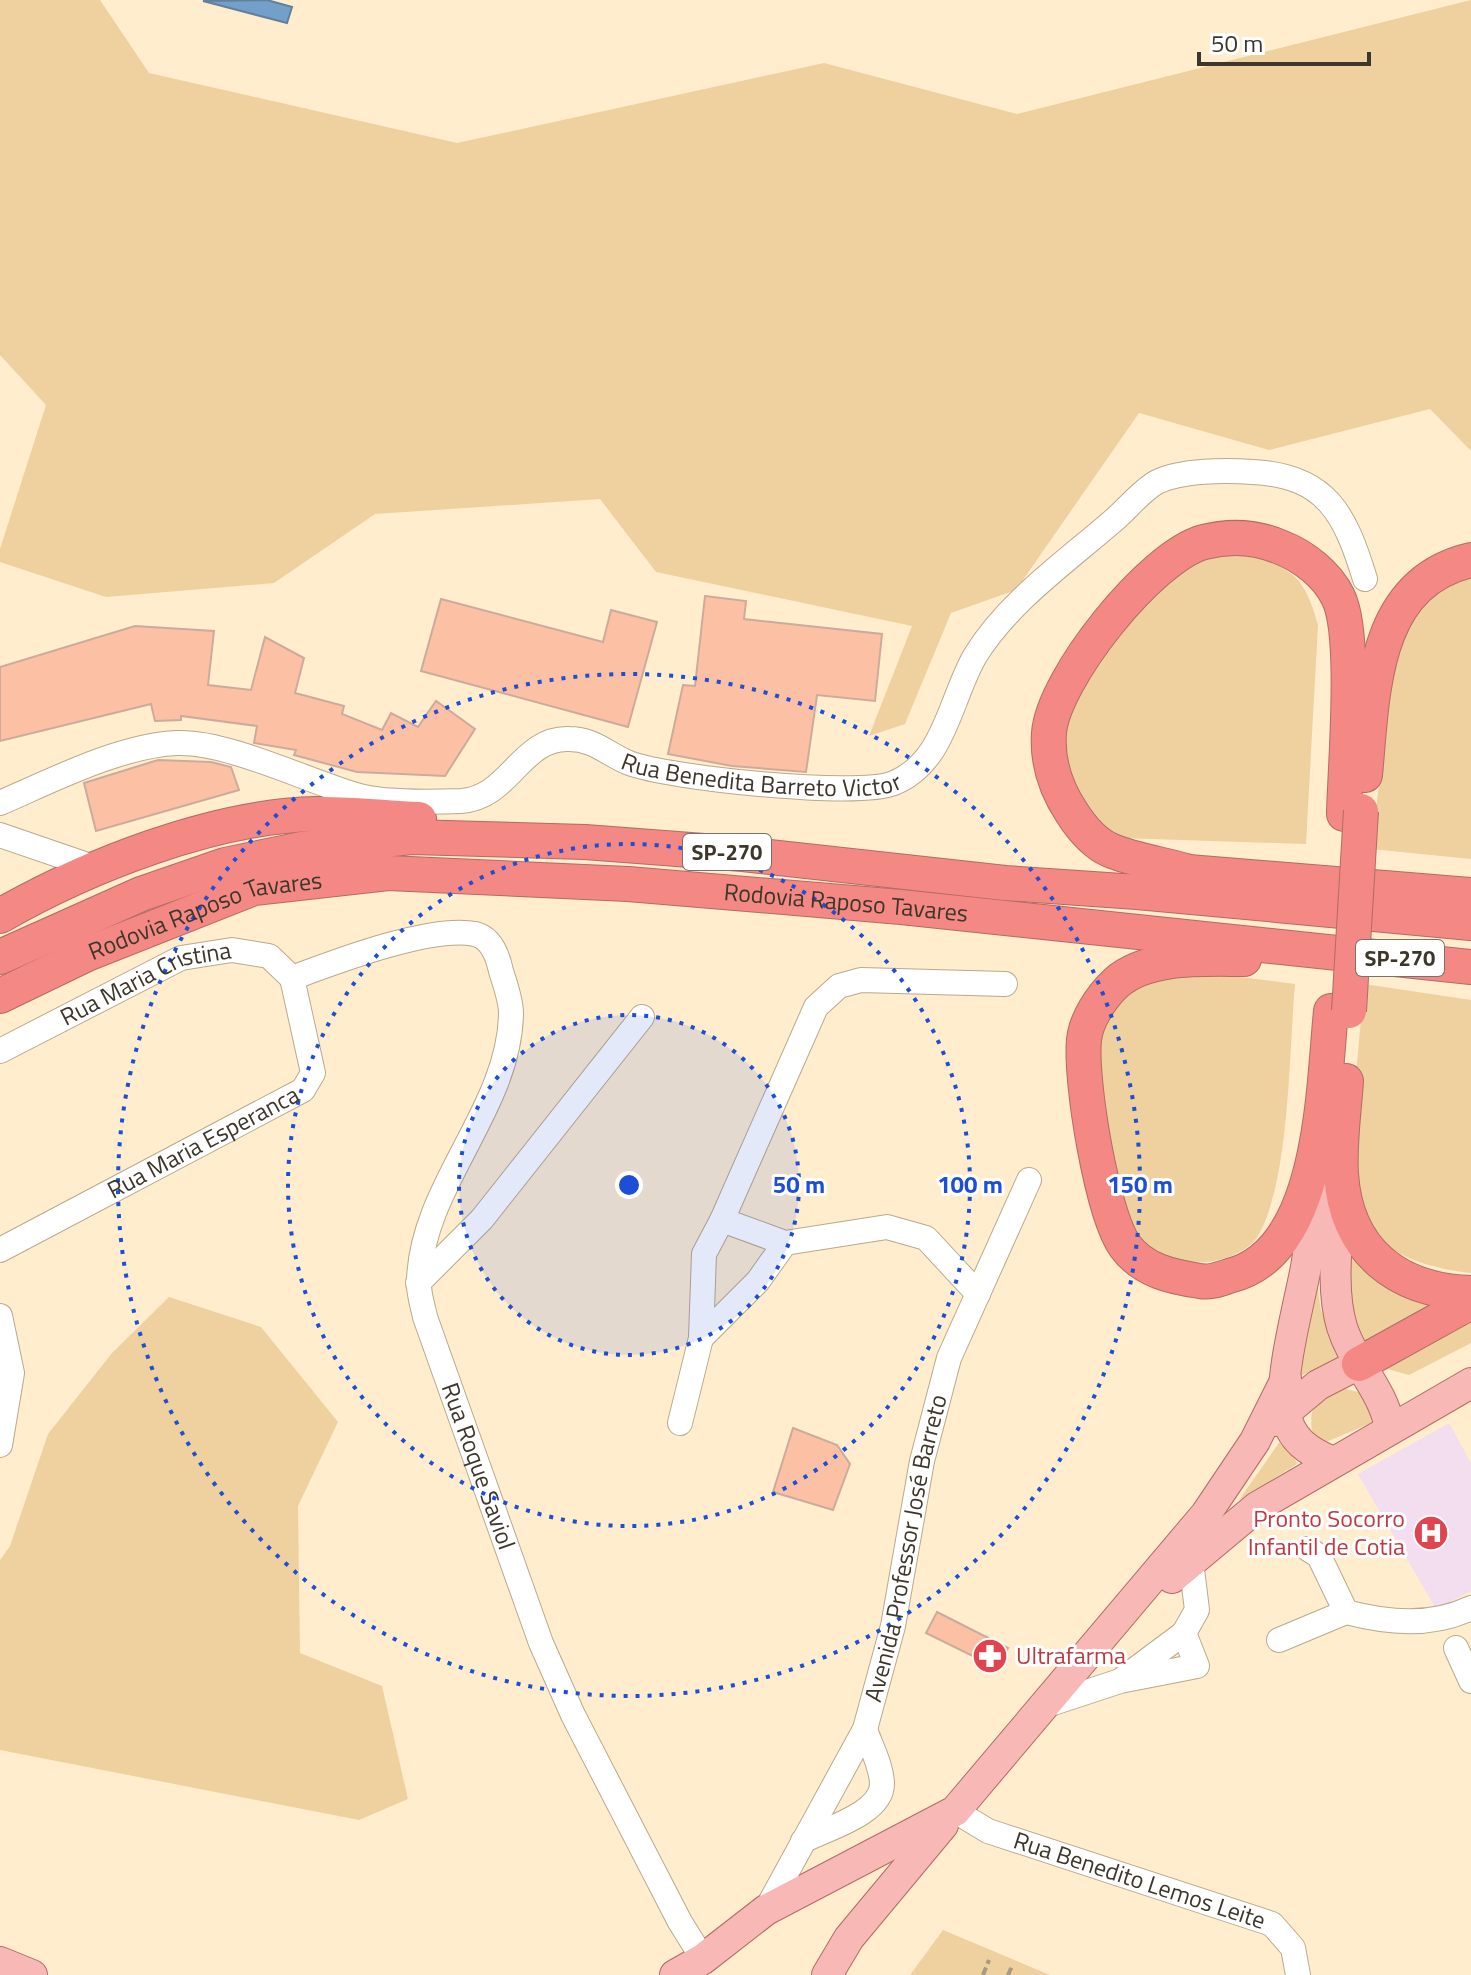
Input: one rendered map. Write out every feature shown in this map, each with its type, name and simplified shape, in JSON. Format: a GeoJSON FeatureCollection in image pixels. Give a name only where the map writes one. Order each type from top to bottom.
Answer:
{"type":"FeatureCollection","features":[{"type":"Feature","properties":{"kind":"highway"},"geometry":{"type":"LineString","coordinates":[[1186,871],[1109,850],[1083,830],[1055,783],[1049,731],[1061,691],[1091,645],[1124,605],[1171,558],[1203,542],[1254,537],[1304,556],[1338,597],[1348,644],[1352,812],[1340,1011],[1341,1174],[1349,1220],[1361,1242],[1380,1262],[1403,1279],[1439,1292],[1471,1293]]}},
{"type":"Feature","properties":{"kind":"highway"},"geometry":{"type":"LineString","coordinates":[[1352,812],[1372,702],[1393,618],[1426,577],[1471,560]]}},
{"type":"Feature","properties":{"kind":"highway"},"geometry":{"type":"LineString","coordinates":[[0,916],[99,869],[164,845],[235,825],[315,814],[526,825],[585,842]]}},
{"type":"Feature","properties":{"kind":"highway","name":"Rodovia Raposo Tavares"},"geometry":{"type":"LineString","coordinates":[[0,957],[141,894],[225,865],[302,849],[411,837],[585,842],[743,854],[1005,883],[1471,923]]}},
{"type":"Feature","properties":{"kind":"highway"},"geometry":{"type":"LineString","coordinates":[[743,854],[960,858],[1186,871],[1471,895]]}},
{"type":"Feature","properties":{"kind":"highway","name":"Rodovia Raposo Tavares"},"geometry":{"type":"LineString","coordinates":[[0,996],[87,954],[254,888],[388,873],[644,885],[1328,949],[1471,967]]}},
{"type":"Feature","properties":{"kind":"highway"},"geometry":{"type":"LineString","coordinates":[[1328,949],[1292,956],[1205,959],[1147,967],[1117,982],[1097,1005],[1084,1038],[1086,1083],[1109,1215],[1126,1248],[1162,1275],[1205,1282],[1251,1271],[1277,1248],[1296,1219],[1319,1131],[1340,1011]]}},
{"type":"Feature","properties":{"kind":"highway"},"geometry":{"type":"LineString","coordinates":[[1359,1364],[1471,1302]]}},
{"type":"Feature","properties":{"kind":"main road"},"geometry":{"type":"LineString","coordinates":[[1319,1131],[1307,1261],[1286,1379],[1285,1411],[1292,1431],[1307,1451],[1333,1462]]}},
{"type":"Feature","properties":{"kind":"main road"},"geometry":{"type":"LineString","coordinates":[[1341,1174],[1337,1293],[1342,1327],[1359,1364],[1386,1406],[1390,1428]]}},
{"type":"Feature","properties":{"kind":"main road"},"geometry":{"type":"LineString","coordinates":[[1255,1441],[1285,1411],[1318,1385],[1359,1364]]}},
{"type":"Feature","properties":{"kind":"main road"},"geometry":{"type":"LineString","coordinates":[[827,1975],[849,1938],[1206,1514],[1255,1441],[1286,1379]]}},
{"type":"Feature","properties":{"kind":"main road"},"geometry":{"type":"LineString","coordinates":[[1086,1658],[1191,1561],[1257,1507],[1471,1383]]}},
{"type":"Feature","properties":{"kind":"main road"},"geometry":{"type":"LineString","coordinates":[[675,1975],[703,1959],[766,1910],[955,1811]]}},
{"type":"Feature","properties":{"kind":"main road"},"geometry":{"type":"LineString","coordinates":[[0,1962],[32,1975]]}},
{"type":"Feature","properties":{"kind":"street","name":"Rua Benedita Barreto Victor"},"geometry":{"type":"LineString","coordinates":[[0,803],[126,754],[178,743],[235,754],[361,797],[466,801],[496,791],[531,752],[548,741],[569,739],[595,743],[628,762],[693,778],[836,788],[890,785],[918,770],[945,727],[976,656],[1024,598],[1157,482],[1217,470],[1276,473],[1305,480],[1327,500],[1351,533],[1365,579]]}},
{"type":"Feature","properties":{"kind":"street"},"geometry":{"type":"LineString","coordinates":[[0,835],[99,869]]}},
{"type":"Feature","properties":{"kind":"street","name":"Rua Roque Saviol"},"geometry":{"type":"LineString","coordinates":[[292,978],[383,946],[430,937],[475,934],[488,941],[497,955],[511,1011],[505,1058],[425,1237],[418,1283],[425,1317],[541,1643],[573,1715],[680,1922],[703,1959]]}},
{"type":"Feature","properties":{"kind":"street","name":"Rua Maria Cristina"},"geometry":{"type":"LineString","coordinates":[[0,1051],[181,958],[232,950],[269,956],[292,978]]}},
{"type":"Feature","properties":{"kind":"street","name":"Rua Maria Esperanca"},"geometry":{"type":"LineString","coordinates":[[0,1250],[303,1090],[313,1073],[292,978]]}},
{"type":"Feature","properties":{"kind":"street"},"geometry":{"type":"LineString","coordinates":[[680,1423],[701,1338],[704,1254],[816,1007],[839,986],[861,980],[1005,984]]}},
{"type":"Feature","properties":{"kind":"street"},"geometry":{"type":"LineString","coordinates":[[418,1283],[482,1219],[642,1017]]}},
{"type":"Feature","properties":{"kind":"street","name":"Avenida Professor José Barreto"},"geometry":{"type":"LineString","coordinates":[[766,1910],[865,1729],[893,1626],[922,1461],[949,1358],[1029,1180]]}},
{"type":"Feature","properties":{"kind":"street"},"geometry":{"type":"LineString","coordinates":[[722,1220],[785,1243],[887,1227],[926,1238],[978,1294]]}},
{"type":"Feature","properties":{"kind":"street"},"geometry":{"type":"LineString","coordinates":[[701,1338],[758,1281],[785,1243]]}},
{"type":"Feature","properties":{"kind":"street"},"geometry":{"type":"LineString","coordinates":[[0,1445],[12,1373],[1,1324]]}},
{"type":"Feature","properties":{"kind":"street"},"geometry":{"type":"LineString","coordinates":[[1308,1549],[1319,1556],[1346,1612]]}},
{"type":"Feature","properties":{"kind":"street"},"geometry":{"type":"LineString","coordinates":[[1120,1681],[1184,1633],[1197,1610],[1191,1561]]}},
{"type":"Feature","properties":{"kind":"street"},"geometry":{"type":"LineString","coordinates":[[1279,1640],[1346,1612],[1383,1622],[1422,1622],[1471,1608]]}},
{"type":"Feature","properties":{"kind":"street"},"geometry":{"type":"LineString","coordinates":[[1044,1706],[1120,1681],[1197,1666],[1184,1633]]}},
{"type":"Feature","properties":{"kind":"street"},"geometry":{"type":"LineString","coordinates":[[1456,1648],[1471,1681]]}},
{"type":"Feature","properties":{"kind":"street"},"geometry":{"type":"LineString","coordinates":[[803,1841],[868,1808],[878,1798],[881,1777],[865,1729]]}},
{"type":"Feature","properties":{"kind":"street","name":"Rua Benedito Lemos Leite"},"geometry":{"type":"LineString","coordinates":[[955,1811],[988,1831],[1272,1924],[1293,1948],[1298,1975]]}},
{"type":"Feature","properties":{"kind":"path"},"geometry":{"type":"LineString","coordinates":[[983,1975],[989,1960]]}},
{"type":"Feature","properties":{"kind":"path"},"geometry":{"type":"LineString","coordinates":[[1008,1975],[1012,1966]]}},
{"type":"Feature","properties":{"kind":"shaded area"},"geometry":{"type":"Polygon","coordinates":[[[0,0],[100,0],[149,73],[457,143],[824,63],[1017,114],[1471,0],[1471,451],[1430,409],[1269,450],[1139,413],[1016,590],[951,613],[905,724],[869,736],[912,626],[656,572],[600,499],[375,514],[274,583],[106,597],[0,562],[0,549],[46,405],[0,355],[0,0]]]}},
{"type":"Feature","properties":{"kind":"shaded area"},"geometry":{"type":"Polygon","coordinates":[[[1239,549],[1292,574],[1306,593],[1318,625],[1306,844],[1122,838],[1086,812],[1058,747],[1064,705],[1166,576],[1201,554],[1239,549]]]}},
{"type":"Feature","properties":{"kind":"shaded area"},"geometry":{"type":"Polygon","coordinates":[[[1471,566],[1471,859],[1371,849],[1400,616],[1471,566]]]}},
{"type":"Feature","properties":{"kind":"shaded area"},"geometry":{"type":"Polygon","coordinates":[[[1216,974],[1295,984],[1282,1148],[1269,1210],[1259,1234],[1249,1246],[1226,1258],[1202,1262],[1175,1259],[1155,1252],[1139,1239],[1128,1224],[1115,1184],[1093,1043],[1125,991],[1164,978],[1216,974]]]}},
{"type":"Feature","properties":{"kind":"shaded area"},"geometry":{"type":"Polygon","coordinates":[[[1364,984],[1471,1000],[1471,1273],[1428,1265],[1401,1254],[1377,1238],[1367,1227],[1359,1209],[1353,1148],[1364,984]]]}},
{"type":"Feature","properties":{"kind":"shaded area"},"geometry":{"type":"Polygon","coordinates":[[[1346,1226],[1449,1303],[1366,1347],[1353,1333],[1346,1226]]]}},
{"type":"Feature","properties":{"kind":"shaded area"},"geometry":{"type":"Polygon","coordinates":[[[1315,1270],[1321,1311],[1344,1354],[1295,1379],[1315,1270]]]}},
{"type":"Feature","properties":{"kind":"shaded area"},"geometry":{"type":"Polygon","coordinates":[[[169,1297],[261,1327],[338,1422],[298,1506],[300,1653],[382,1686],[408,1799],[359,1820],[0,1750],[0,1560],[10,1546],[48,1434],[112,1353],[169,1297]]]}},
{"type":"Feature","properties":{"kind":"shaded area"},"geometry":{"type":"Polygon","coordinates":[[[1471,1319],[1471,1343],[1409,1375],[1380,1367],[1471,1319]]]}},
{"type":"Feature","properties":{"kind":"shaded area"},"geometry":{"type":"Polygon","coordinates":[[[1342,1388],[1366,1394],[1378,1420],[1326,1442],[1313,1435],[1311,1416],[1320,1401],[1342,1388]]]}},
{"type":"Feature","properties":{"kind":"shaded area","name":"Pronto Socorro Infantil de Cotia"},"geometry":{"type":"Polygon","coordinates":[[[1449,1423],[1471,1463],[1471,1591],[1436,1609],[1358,1474],[1449,1423]]]}},
{"type":"Feature","properties":{"kind":"shaded area"},"geometry":{"type":"Polygon","coordinates":[[[1285,1434],[1297,1464],[1239,1500],[1285,1434]]]}},
{"type":"Feature","properties":{"kind":"shaded area"},"geometry":{"type":"Polygon","coordinates":[[[943,1930],[1050,1975],[910,1975],[943,1930]]]}},
{"type":"Feature","properties":{"kind":"water"},"geometry":{"type":"Polygon","coordinates":[[[267,0],[292,7],[287,23],[203,1],[267,0]]]}},
{"type":"Feature","properties":{"kind":"building"},"geometry":{"type":"Polygon","coordinates":[[[705,596],[746,601],[744,619],[882,634],[875,701],[817,695],[806,772],[732,766],[668,754],[683,685],[695,686],[705,596]]]}},
{"type":"Feature","properties":{"kind":"building"},"geometry":{"type":"Polygon","coordinates":[[[441,599],[603,642],[611,610],[657,622],[628,727],[421,671],[441,599]]]}},
{"type":"Feature","properties":{"kind":"building"},"geometry":{"type":"Polygon","coordinates":[[[135,626],[214,631],[208,685],[251,690],[265,637],[304,658],[295,693],[344,706],[342,714],[382,730],[391,713],[418,727],[436,701],[475,729],[445,776],[357,772],[294,755],[296,750],[254,743],[257,726],[181,716],[181,720],[155,721],[151,704],[0,741],[0,667],[135,626]]]}},
{"type":"Feature","properties":{"kind":"building"},"geometry":{"type":"Polygon","coordinates":[[[158,760],[211,762],[231,767],[239,790],[96,831],[84,783],[158,760]]]}},
{"type":"Feature","properties":{"kind":"building"},"geometry":{"type":"Polygon","coordinates":[[[793,1428],[837,1445],[850,1464],[833,1510],[773,1492],[793,1428]]]}},
{"type":"Feature","properties":{"kind":"building"},"geometry":{"type":"Polygon","coordinates":[[[937,1612],[1008,1648],[997,1668],[926,1633],[937,1612]]]}},
{"type":"Feature","properties":{"kind":"place","name":"Pronto Socorro Infantil de Cotia"},"geometry":{"type":"Point","coordinates":[1431,1533]}},
{"type":"Feature","properties":{"kind":"place","name":"Ultrafarma"},"geometry":{"type":"Point","coordinates":[990,1656]}}]}
